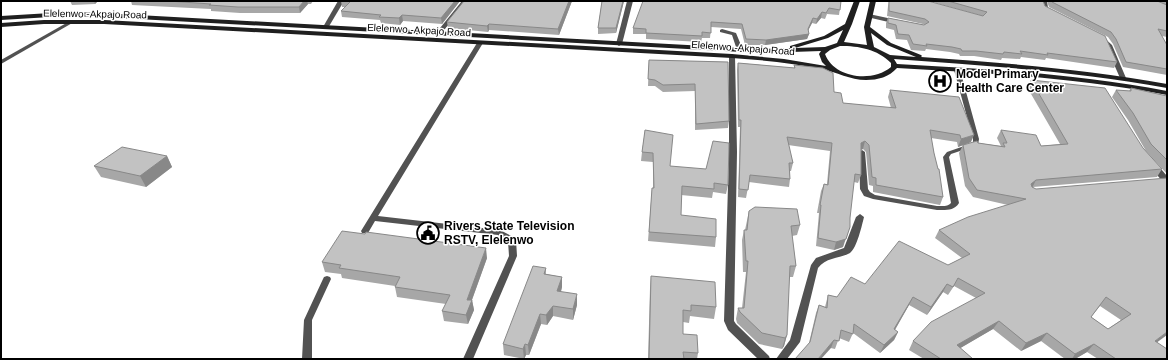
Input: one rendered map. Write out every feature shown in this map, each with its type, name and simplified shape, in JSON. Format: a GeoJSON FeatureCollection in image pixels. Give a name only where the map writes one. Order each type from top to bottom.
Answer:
{"type":"FeatureCollection","features":[{"type":"Feature","properties":{"kind":"main road"},"geometry":{"type":"LineString","coordinates":[[857,1],[840,44],[871,48],[890,57],[1123,78],[1167,86]]}},
{"type":"Feature","properties":{"kind":"main road"},"geometry":{"type":"LineString","coordinates":[[871,48],[866,27],[873,1]]}},
{"type":"Feature","properties":{"kind":"main road","name":"Elelenwo -Akpajo Road"},"geometry":{"type":"LineString","coordinates":[[1,18],[67,14],[101,14],[326,28],[761,51],[825,49],[840,44]]}},
{"type":"Feature","properties":{"kind":"main road","name":"Elelenwo -Akpajo Road"},"geometry":{"type":"LineString","coordinates":[[1,25],[104,22],[769,58],[804,63],[853,76],[872,78],[891,73],[894,66]]}},
{"type":"Feature","properties":{"kind":"main road"},"geometry":{"type":"LineString","coordinates":[[761,51],[808,44],[826,37],[849,24]]}},
{"type":"Feature","properties":{"kind":"main road"},"geometry":{"type":"LineString","coordinates":[[866,27],[889,44],[915,55],[938,61]]}},
{"type":"Feature","properties":{"kind":"main road"},"geometry":{"type":"LineString","coordinates":[[825,49],[822,54],[822,59],[827,65],[835,70]]}},
{"type":"Feature","properties":{"kind":"main road"},"geometry":{"type":"LineString","coordinates":[[890,57],[894,63],[894,66],[1096,80],[1167,93]]}},
{"type":"Feature","properties":{"kind":"street"},"geometry":{"type":"LineString","coordinates":[[326,28],[341,1]]}},
{"type":"Feature","properties":{"kind":"street"},"geometry":{"type":"LineString","coordinates":[[438,34],[465,1]]}},
{"type":"Feature","properties":{"kind":"street"},"geometry":{"type":"LineString","coordinates":[[619,44],[630,1]]}},
{"type":"Feature","properties":{"kind":"street"},"geometry":{"type":"LineString","coordinates":[[1044,1],[1045,9],[1058,15]]}},
{"type":"Feature","properties":{"kind":"street"},"geometry":{"type":"LineString","coordinates":[[869,16],[900,22]]}},
{"type":"Feature","properties":{"kind":"street"},"geometry":{"type":"LineString","coordinates":[[1093,33],[1105,39],[1109,45],[1123,78]]}},
{"type":"Feature","properties":{"kind":"street"},"geometry":{"type":"LineString","coordinates":[[732,56],[733,152],[730,321],[732,327],[765,359]]}},
{"type":"Feature","properties":{"kind":"street"},"geometry":{"type":"LineString","coordinates":[[1096,80],[1103,92]]}},
{"type":"Feature","properties":{"kind":"street"},"geometry":{"type":"LineString","coordinates":[[1147,158],[1164,180]]}},
{"type":"Feature","properties":{"kind":"street"},"geometry":{"type":"LineString","coordinates":[[781,359],[795,342],[814,267],[819,260],[848,250],[860,217]]}},
{"type":"Feature","properties":{"kind":"lane"},"geometry":{"type":"LineString","coordinates":[[1,62],[72,22]]}},
{"type":"Feature","properties":{"kind":"lane"},"geometry":{"type":"LineString","coordinates":[[722,31],[734,34],[740,50]]}},
{"type":"Feature","properties":{"kind":"lane"},"geometry":{"type":"LineString","coordinates":[[365,231],[480,43]]}},
{"type":"Feature","properties":{"kind":"lane"},"geometry":{"type":"LineString","coordinates":[[862,152],[864,189],[867,194],[873,197],[938,208],[953,206],[955,203],[946,157],[949,153],[976,144],[976,139],[957,70]]}},
{"type":"Feature","properties":{"kind":"lane"},"geometry":{"type":"LineString","coordinates":[[374,218],[500,233],[512,240],[513,256],[468,359]]}},
{"type":"Feature","properties":{"kind":"lane"},"geometry":{"type":"LineString","coordinates":[[307,359],[308,320],[327,279]]}},
{"type":"Feature","properties":{"kind":"building"},"geometry":{"type":"Polygon","coordinates":[[[168,1],[304,1],[299,7],[238,7],[168,1]]]}},
{"type":"Feature","properties":{"kind":"building"},"geometry":{"type":"Polygon","coordinates":[[[351,1],[455,1],[441,18],[402,15],[399,18],[379,17],[381,15],[341,11],[351,1]]]}},
{"type":"Feature","properties":{"kind":"building"},"geometry":{"type":"Polygon","coordinates":[[[464,1],[569,1],[558,29],[489,24],[487,26],[447,22],[464,1]]]}},
{"type":"Feature","properties":{"kind":"building"},"geometry":{"type":"Polygon","coordinates":[[[602,1],[623,1],[616,28],[598,28],[602,1]]]}},
{"type":"Feature","properties":{"kind":"building"},"geometry":{"type":"Polygon","coordinates":[[[643,1],[841,1],[840,10],[829,8],[826,13],[822,12],[817,19],[813,18],[808,29],[809,34],[766,40],[746,39],[742,24],[711,22],[711,33],[702,32],[702,36],[646,33],[646,29],[633,28],[643,1]]]}},
{"type":"Feature","properties":{"kind":"building"},"geometry":{"type":"Polygon","coordinates":[[[889,1],[928,1],[983,16],[987,12],[948,1],[1043,1],[1045,6],[1105,36],[1117,62],[1047,53],[1048,55],[1020,51],[1022,54],[1004,52],[1003,54],[962,51],[961,49],[952,47],[913,44],[909,35],[898,34],[896,25],[888,23],[888,18],[924,25],[929,22],[925,19],[889,11],[889,1]]]}},
{"type":"Feature","properties":{"kind":"building"},"geometry":{"type":"Polygon","coordinates":[[[1051,1],[1157,1],[1167,5],[1167,31],[1158,29],[1167,45],[1167,69],[1126,62],[1116,39],[1111,32],[1051,1]]]}},
{"type":"Feature","properties":{"kind":"building"},"geometry":{"type":"Polygon","coordinates":[[[649,60],[728,62],[729,121],[696,124],[695,84],[663,85],[655,80],[648,79],[649,60]]]}},
{"type":"Feature","properties":{"kind":"building"},"geometry":{"type":"Polygon","coordinates":[[[738,63],[795,68],[794,65],[823,68],[833,73],[834,92],[841,93],[843,103],[896,108],[890,90],[959,97],[974,135],[961,139],[960,135],[930,130],[934,153],[939,169],[943,197],[876,185],[876,178],[872,177],[869,145],[865,141],[861,143],[861,175],[855,174],[850,227],[846,239],[836,242],[818,238],[820,205],[824,184],[828,185],[832,143],[787,137],[793,163],[789,163],[790,179],[750,175],[748,190],[739,189],[741,120],[739,120],[738,63]]]}},
{"type":"Feature","properties":{"kind":"building"},"geometry":{"type":"Polygon","coordinates":[[[1031,80],[1105,88],[1143,148],[1162,169],[1036,180],[1031,184],[1032,187],[1036,189],[1167,178],[1167,332],[1155,341],[1167,349],[1167,359],[1116,359],[1094,344],[1075,354],[1047,333],[1026,343],[999,321],[957,345],[973,359],[941,359],[913,341],[931,322],[985,293],[958,278],[953,287],[947,284],[931,307],[913,297],[894,329],[898,332],[884,345],[854,324],[853,334],[841,330],[839,341],[834,340],[818,359],[795,359],[810,342],[819,305],[827,308],[828,295],[837,297],[851,277],[865,284],[899,241],[948,265],[970,254],[939,230],[968,217],[1026,199],[977,190],[969,178],[963,145],[977,141],[978,143],[1005,147],[1003,143],[1007,143],[1001,130],[1036,135],[1041,146],[1068,144],[1031,80]],[[1106,297],[1091,317],[1108,329],[1131,314],[1106,297]]]}},
{"type":"Feature","properties":{"kind":"building"},"geometry":{"type":"Polygon","coordinates":[[[1131,88],[1167,96],[1167,160],[1151,144],[1133,113],[1116,90],[1131,91],[1131,88]]]}},
{"type":"Feature","properties":{"kind":"building"},"geometry":{"type":"Polygon","coordinates":[[[645,130],[673,135],[670,166],[706,169],[713,141],[729,143],[728,185],[714,183],[714,189],[682,186],[681,215],[716,219],[716,237],[649,232],[652,188],[654,188],[653,153],[642,152],[645,130]]]}},
{"type":"Feature","properties":{"kind":"building"},"geometry":{"type":"Polygon","coordinates":[[[122,147],[167,156],[140,176],[94,166],[122,147]]]}},
{"type":"Feature","properties":{"kind":"building"},"geometry":{"type":"Polygon","coordinates":[[[755,207],[797,209],[800,225],[791,226],[796,266],[790,266],[787,335],[785,338],[762,333],[740,312],[738,308],[744,308],[748,261],[746,261],[744,230],[747,230],[749,211],[755,207]]]}},
{"type":"Feature","properties":{"kind":"building"},"geometry":{"type":"Polygon","coordinates":[[[342,231],[365,234],[366,232],[486,248],[467,300],[472,300],[466,315],[442,311],[450,295],[395,287],[400,277],[339,268],[341,265],[322,262],[342,231]]]}},
{"type":"Feature","properties":{"kind":"building"},"geometry":{"type":"Polygon","coordinates":[[[533,266],[546,268],[544,274],[562,277],[557,291],[577,294],[573,309],[553,306],[546,315],[540,314],[528,345],[525,344],[523,349],[503,344],[533,266]]]}},
{"type":"Feature","properties":{"kind":"building"},"geometry":{"type":"Polygon","coordinates":[[[651,276],[715,282],[716,307],[691,305],[691,311],[683,310],[683,334],[697,335],[698,353],[683,352],[684,359],[649,359],[651,276]]]}},
{"type":"Feature","properties":{"kind":"place","name":"Model Primary Health Care Center"},"geometry":{"type":"Point","coordinates":[940,81]}},
{"type":"Feature","properties":{"kind":"place","name":"Rivers State Television RSTV, Elelenwo"},"geometry":{"type":"Point","coordinates":[428,233]}}]}
